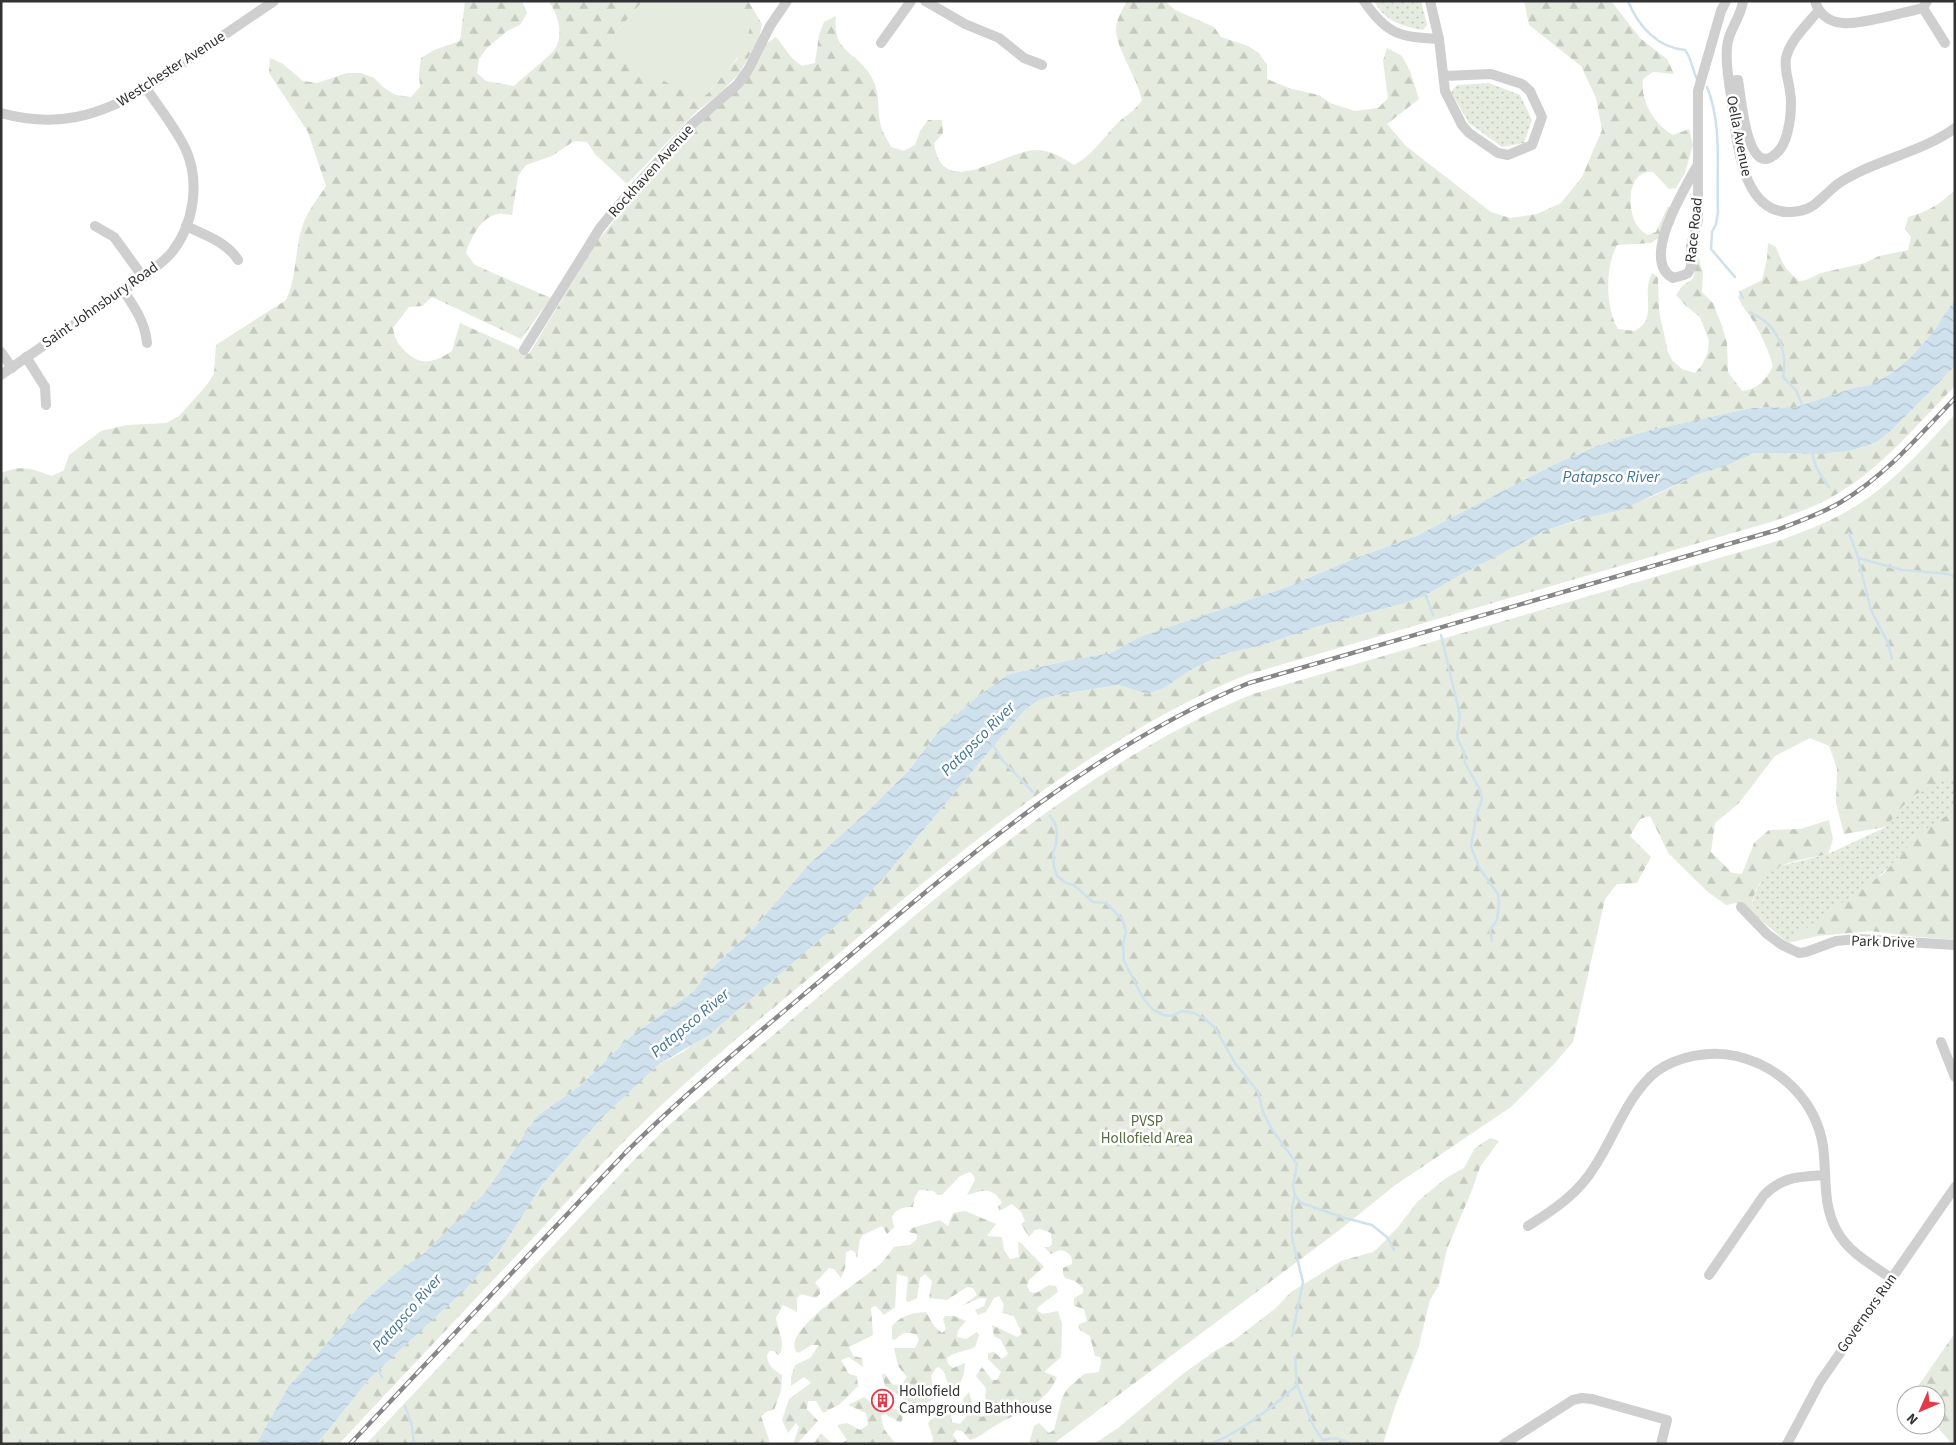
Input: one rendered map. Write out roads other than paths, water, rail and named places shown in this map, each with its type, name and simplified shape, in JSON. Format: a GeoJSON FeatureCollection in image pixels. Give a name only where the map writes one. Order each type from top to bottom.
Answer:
{"type":"FeatureCollection","features":[{"type":"Feature","properties":{"kind":"street","name":"Westchester Avenue"},"geometry":{"type":"LineString","coordinates":[[1,113],[18,118],[66,120],[106,109],[146,88],[274,1]]}},
{"type":"Feature","properties":{"kind":"street","name":"Rockhaven Avenue"},"geometry":{"type":"LineString","coordinates":[[524,350],[600,228],[691,125],[738,84],[748,70],[770,26],[787,1]]}},
{"type":"Feature","properties":{"kind":"street"},"geometry":{"type":"LineString","coordinates":[[882,42],[911,1]]}},
{"type":"Feature","properties":{"kind":"street"},"geometry":{"type":"LineString","coordinates":[[925,1],[959,20],[999,38],[1024,58],[1042,65]]}},
{"type":"Feature","properties":{"kind":"street"},"geometry":{"type":"LineString","coordinates":[[1364,1],[1377,19],[1392,31],[1414,37],[1439,39]]}},
{"type":"Feature","properties":{"kind":"street"},"geometry":{"type":"LineString","coordinates":[[1430,1],[1439,39],[1445,91],[1462,125],[1498,153],[1508,155],[1532,145],[1542,117],[1530,90],[1522,84],[1491,74],[1444,76]]}},
{"type":"Feature","properties":{"kind":"street","name":"Race Road"},"geometry":{"type":"LineString","coordinates":[[1698,164],[1661,242],[1663,270],[1673,278],[1688,273],[1691,267],[1691,246],[1698,220],[1698,164],[1698,91],[1721,11],[1726,1]]}},
{"type":"Feature","properties":{"kind":"street","name":"Oella Avenue"},"geometry":{"type":"LineString","coordinates":[[1743,1],[1727,45],[1729,81],[1743,170],[1748,183],[1761,200],[1780,211],[1802,211],[1811,207],[1842,181],[1876,163],[1938,139],[1955,128]]}},
{"type":"Feature","properties":{"kind":"street"},"geometry":{"type":"LineString","coordinates":[[1729,81],[1738,80],[1746,128],[1754,152],[1759,158],[1766,159],[1772,157],[1784,143],[1789,120],[1790,93],[1785,66],[1788,51],[1816,6],[1832,20],[1843,23],[1855,23],[1925,4],[1945,43]]}},
{"type":"Feature","properties":{"kind":"street","name":"Saint Johnsbury Road"},"geometry":{"type":"LineString","coordinates":[[1,375],[162,263],[173,251],[186,226],[194,196],[191,165],[178,136],[146,88]]}},
{"type":"Feature","properties":{"kind":"street"},"geometry":{"type":"LineString","coordinates":[[95,226],[114,237],[143,277]]}},
{"type":"Feature","properties":{"kind":"street"},"geometry":{"type":"LineString","coordinates":[[186,226],[215,239],[227,247],[238,260]]}},
{"type":"Feature","properties":{"kind":"street"},"geometry":{"type":"LineString","coordinates":[[123,290],[141,318],[146,330],[147,343]]}},
{"type":"Feature","properties":{"kind":"street"},"geometry":{"type":"LineString","coordinates":[[1,352],[12,368]]}},
{"type":"Feature","properties":{"kind":"street"},"geometry":{"type":"LineString","coordinates":[[26,357],[45,387],[46,405]]}},
{"type":"Feature","properties":{"kind":"street","name":"Park Drive"},"geometry":{"type":"LineString","coordinates":[[1740,907],[1767,934],[1782,945],[1798,953],[1836,941],[1851,940],[1955,945]]}},
{"type":"Feature","properties":{"kind":"street"},"geometry":{"type":"LineString","coordinates":[[1941,1042],[1955,1077]]}},
{"type":"Feature","properties":{"kind":"street"},"geometry":{"type":"LineString","coordinates":[[1528,1226],[1562,1204],[1585,1181],[1637,1092],[1648,1078],[1675,1061],[1706,1054],[1728,1054],[1765,1066],[1781,1076],[1804,1099],[1819,1131],[1823,1147],[1827,1206],[1838,1233],[1857,1255],[1891,1278]]}},
{"type":"Feature","properties":{"kind":"street"},"geometry":{"type":"LineString","coordinates":[[1709,1275],[1764,1195],[1772,1188],[1789,1178],[1825,1175]]}},
{"type":"Feature","properties":{"kind":"street","name":"Governors Run"},"geometry":{"type":"LineString","coordinates":[[1787,1444],[1820,1382],[1955,1188]]}},
{"type":"Feature","properties":{"kind":"street"},"geometry":{"type":"LineString","coordinates":[[1504,1444],[1564,1405],[1582,1398],[1592,1399],[1667,1420],[1661,1444]]}},
{"type":"Feature","properties":{"kind":"water","name":"Patapsco River"},"geometry":{"type":"Polygon","coordinates":[[[1955,299],[1955,366],[1894,428],[1877,442],[1850,451],[1820,454],[1754,453],[1726,466],[1699,474],[1621,510],[1580,519],[1547,530],[1426,595],[1405,603],[1319,626],[1263,645],[1221,655],[1191,670],[1164,688],[1148,694],[1119,685],[1056,695],[1039,700],[1026,709],[1002,736],[887,874],[851,913],[710,1034],[658,1065],[603,1117],[542,1185],[499,1252],[465,1290],[370,1378],[317,1444],[256,1444],[288,1387],[363,1302],[397,1272],[423,1254],[486,1192],[537,1116],[581,1085],[630,1037],[694,991],[708,972],[752,930],[810,863],[871,808],[909,770],[941,728],[978,696],[1009,674],[1111,653],[1140,637],[1287,587],[1353,559],[1416,536],[1553,465],[1599,445],[1651,430],[1751,408],[1796,407],[1853,388],[1870,385],[1890,374],[1911,357],[1933,332],[1955,299]]]}},
{"type":"Feature","properties":{"kind":"waterway"},"geometry":{"type":"LineString","coordinates":[[1628,1],[1637,19],[1650,34],[1666,45],[1685,50],[1697,79]]}},
{"type":"Feature","properties":{"kind":"waterway"},"geometry":{"type":"LineString","coordinates":[[1707,87],[1715,117],[1718,149],[1718,212],[1716,224],[1712,232],[1711,249],[1735,277]]}},
{"type":"Feature","properties":{"kind":"waterway"},"geometry":{"type":"LineString","coordinates":[[1740,292],[1743,298]]}},
{"type":"Feature","properties":{"kind":"waterway"},"geometry":{"type":"LineString","coordinates":[[1750,312],[1766,322],[1777,336],[1784,356],[1783,377],[1796,390],[1803,407]]}},
{"type":"Feature","properties":{"kind":"waterway"},"geometry":{"type":"LineString","coordinates":[[1812,451],[1818,470],[1829,487]]}},
{"type":"Feature","properties":{"kind":"waterway"},"geometry":{"type":"LineString","coordinates":[[1849,533],[1857,554],[1871,610],[1888,643],[1892,659]]}},
{"type":"Feature","properties":{"kind":"waterway"},"geometry":{"type":"LineString","coordinates":[[1858,558],[1902,570],[1949,574],[1955,577]]}},
{"type":"Feature","properties":{"kind":"waterway"},"geometry":{"type":"LineString","coordinates":[[1425,593],[1433,615]]}},
{"type":"Feature","properties":{"kind":"waterway"},"geometry":{"type":"LineString","coordinates":[[1441,635],[1460,715],[1457,738],[1464,752],[1465,763],[1480,790],[1482,799],[1476,817],[1471,847],[1480,869],[1498,894],[1497,920],[1490,930],[1492,941]]}},
{"type":"Feature","properties":{"kind":"waterway"},"geometry":{"type":"LineString","coordinates":[[992,744],[1003,761],[1033,792]]}},
{"type":"Feature","properties":{"kind":"waterway"},"geometry":{"type":"LineString","coordinates":[[1050,816],[1055,823],[1057,831],[1053,853],[1057,876],[1066,883],[1074,885],[1093,902],[1106,903],[1122,919],[1126,931],[1123,945],[1124,961],[1143,998],[1153,1010],[1172,1016],[1182,1011],[1194,1013],[1205,1019],[1215,1028],[1235,1063],[1258,1092],[1263,1112],[1271,1128],[1297,1164],[1293,1186],[1295,1195],[1301,1203],[1372,1225],[1388,1238],[1394,1250]]}},
{"type":"Feature","properties":{"kind":"waterway"},"geometry":{"type":"LineString","coordinates":[[1292,1336],[1303,1282],[1292,1238],[1292,1208],[1295,1195]]}},
{"type":"Feature","properties":{"kind":"waterway"},"geometry":{"type":"LineString","coordinates":[[1295,1357],[1297,1385],[1314,1427],[1323,1440],[1337,1439],[1350,1444]]}},
{"type":"Feature","properties":{"kind":"waterway"},"geometry":{"type":"LineString","coordinates":[[378,1369],[382,1377]]}},
{"type":"Feature","properties":{"kind":"waterway"},"geometry":{"type":"LineString","coordinates":[[1211,1444],[1257,1418],[1297,1385]]}},
{"type":"Feature","properties":{"kind":"waterway"},"geometry":{"type":"LineString","coordinates":[[405,1406],[412,1426],[414,1444]]}},
{"type":"Feature","properties":{"kind":"railway"},"geometry":{"type":"LineString","coordinates":[[350,1444],[627,1151],[678,1103],[984,845],[1085,771],[1138,738],[1193,709],[1249,683],[1777,530],[1818,514],[1841,502],[1873,480],[1955,398]]}},
{"type":"Feature","properties":{"kind":"place","name":"Hollofield Campground Bathhouse"},"geometry":{"type":"Point","coordinates":[883,1400]}},
{"type":"Feature","properties":{"kind":"park label","name":"PVSP Hollofield Area"},"geometry":{"type":"Point","coordinates":[1147,1130]}}]}
